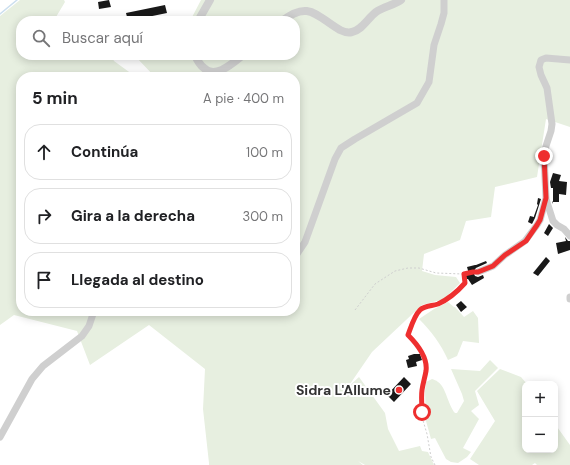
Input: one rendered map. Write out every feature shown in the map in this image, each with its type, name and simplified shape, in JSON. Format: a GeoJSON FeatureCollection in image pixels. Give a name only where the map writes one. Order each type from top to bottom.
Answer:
{"type":"FeatureCollection","features":[{"type":"Feature","properties":{"kind":"street"},"geometry":{"type":"LineString","coordinates":[[201,16],[210,0]]}},
{"type":"Feature","properties":{"kind":"street"},"geometry":{"type":"LineString","coordinates":[[288,16],[297,10],[304,8],[312,10],[345,32],[352,32],[359,29],[378,11],[401,0]]}},
{"type":"Feature","properties":{"kind":"street"},"geometry":{"type":"LineString","coordinates":[[300,250],[306,242],[335,158],[341,148],[417,103],[429,82],[434,45],[444,13],[444,0]]}},
{"type":"Feature","properties":{"kind":"street"},"geometry":{"type":"LineString","coordinates":[[570,60],[546,58],[542,60],[540,64],[541,75],[547,88],[552,124],[544,156],[546,198],[553,221],[564,229],[570,236]]}},
{"type":"Feature","properties":{"kind":"street"},"geometry":{"type":"LineString","coordinates":[[198,60],[205,70],[215,72],[227,68],[237,60]]}},
{"type":"Feature","properties":{"kind":"street"},"geometry":{"type":"LineString","coordinates":[[478,272],[493,266],[505,255],[526,241],[540,220],[546,198]]}},
{"type":"Feature","properties":{"kind":"street"},"geometry":{"type":"LineString","coordinates":[[0,437],[32,379],[42,366],[82,336],[89,326],[92,316]]}},
{"type":"Feature","properties":{"kind":"path"},"geometry":{"type":"LineString","coordinates":[[355,310],[374,284],[395,271],[408,268],[419,268],[436,273],[464,274],[478,272]]}},
{"type":"Feature","properties":{"kind":"path"},"geometry":{"type":"LineString","coordinates":[[435,465],[431,457],[422,417],[422,390],[426,365],[419,347],[408,335],[419,310],[423,307],[436,304],[456,292],[465,283],[464,274]]}},
{"type":"Feature","properties":{"kind":"green space"},"geometry":{"type":"Polygon","coordinates":[[[20,0],[64,0],[65,2],[57,16],[16,16],[16,60],[114,60],[129,72],[16,72],[16,316],[14,315],[0,325],[0,16],[20,0]]]}},
{"type":"Feature","properties":{"kind":"green space"},"geometry":{"type":"Polygon","coordinates":[[[201,0],[570,0],[570,127],[546,119],[537,177],[495,187],[491,217],[466,221],[460,240],[424,254],[422,271],[435,275],[456,277],[460,283],[444,299],[422,305],[372,352],[348,387],[359,377],[385,413],[388,429],[399,451],[420,446],[422,451],[428,452],[434,465],[365,465],[358,461],[363,465],[209,465],[203,409],[205,369],[149,325],[90,365],[77,331],[18,316],[300,316],[300,72],[150,72],[139,60],[300,60],[300,16],[193,16],[201,0]]]}},
{"type":"Feature","properties":{"kind":"green space"},"geometry":{"type":"Polygon","coordinates":[[[448,302],[464,317],[473,311],[478,318],[479,343],[463,341],[457,356],[448,360],[428,328],[419,319],[448,302]]]}},
{"type":"Feature","properties":{"kind":"green space"},"geometry":{"type":"Polygon","coordinates":[[[490,360],[498,368],[475,391],[479,405],[471,411],[479,419],[463,448],[471,452],[467,457],[458,463],[451,462],[446,459],[435,438],[431,439],[426,421],[426,382],[432,379],[441,384],[453,410],[457,413],[464,401],[451,369],[480,371],[490,360]]]}},
{"type":"Feature","properties":{"kind":"green space"},"geometry":{"type":"Polygon","coordinates":[[[500,369],[521,377],[524,381],[522,381],[522,453],[558,453],[558,428],[570,445],[570,465],[537,465],[535,463],[532,465],[479,465],[470,459],[495,421],[477,391],[500,369]]]}},
{"type":"Feature","properties":{"kind":"building"},"geometry":{"type":"Polygon","coordinates":[[[109,0],[111,7],[99,9],[98,2],[109,0]]]}},
{"type":"Feature","properties":{"kind":"building"},"geometry":{"type":"Polygon","coordinates":[[[165,5],[167,13],[152,16],[127,16],[126,13],[165,5]]]}},
{"type":"Feature","properties":{"kind":"building"},"geometry":{"type":"Polygon","coordinates":[[[553,173],[561,175],[559,181],[567,182],[566,195],[559,194],[559,202],[553,202],[553,188],[551,188],[550,182],[553,173]]]}},
{"type":"Feature","properties":{"kind":"building"},"geometry":{"type":"Polygon","coordinates":[[[538,198],[541,199],[532,224],[528,222],[530,216],[534,217],[538,205],[538,198]]]}},
{"type":"Feature","properties":{"kind":"building"},"geometry":{"type":"Polygon","coordinates":[[[549,224],[553,228],[548,236],[544,233],[549,224]]]}},
{"type":"Feature","properties":{"kind":"building"},"geometry":{"type":"Polygon","coordinates":[[[565,237],[568,241],[570,241],[570,250],[558,254],[556,243],[566,241],[565,237]]]}},
{"type":"Feature","properties":{"kind":"building"},"geometry":{"type":"Polygon","coordinates":[[[546,257],[550,261],[538,276],[533,273],[546,257]]]}},
{"type":"Feature","properties":{"kind":"building"},"geometry":{"type":"Polygon","coordinates":[[[486,261],[487,263],[476,268],[473,272],[475,276],[478,277],[483,275],[484,278],[472,285],[468,279],[466,279],[465,275],[469,274],[467,267],[486,261]]]}},
{"type":"Feature","properties":{"kind":"building"},"geometry":{"type":"Polygon","coordinates":[[[461,301],[467,307],[461,312],[456,305],[461,301]]]}},
{"type":"Feature","properties":{"kind":"building"},"geometry":{"type":"Polygon","coordinates":[[[420,354],[422,360],[416,362],[417,366],[408,368],[406,360],[409,359],[408,356],[420,354]]]}},
{"type":"Feature","properties":{"kind":"building","name":"Sidra L'Allume"},"geometry":{"type":"Polygon","coordinates":[[[404,377],[411,384],[394,402],[387,395],[404,377]]]}},
{"type":"Feature","properties":{"kind":"waterway"},"geometry":{"type":"LineString","coordinates":[[0,14],[17,0]]}},
{"type":"Feature","properties":{"kind":"place","name":"Sidra L'Allume"},"geometry":{"type":"Point","coordinates":[399,390]}},
{"type":"Feature","properties":{"kind":"route"},"geometry":{"type":"LineString","coordinates":[[422,412],[422,390],[426,365],[419,347],[408,335],[415,317],[419,310],[423,307],[427,307],[445,300],[456,292],[465,283],[464,274],[478,272],[493,266],[505,255],[526,241],[540,220],[546,198],[544,156]]}}]}
